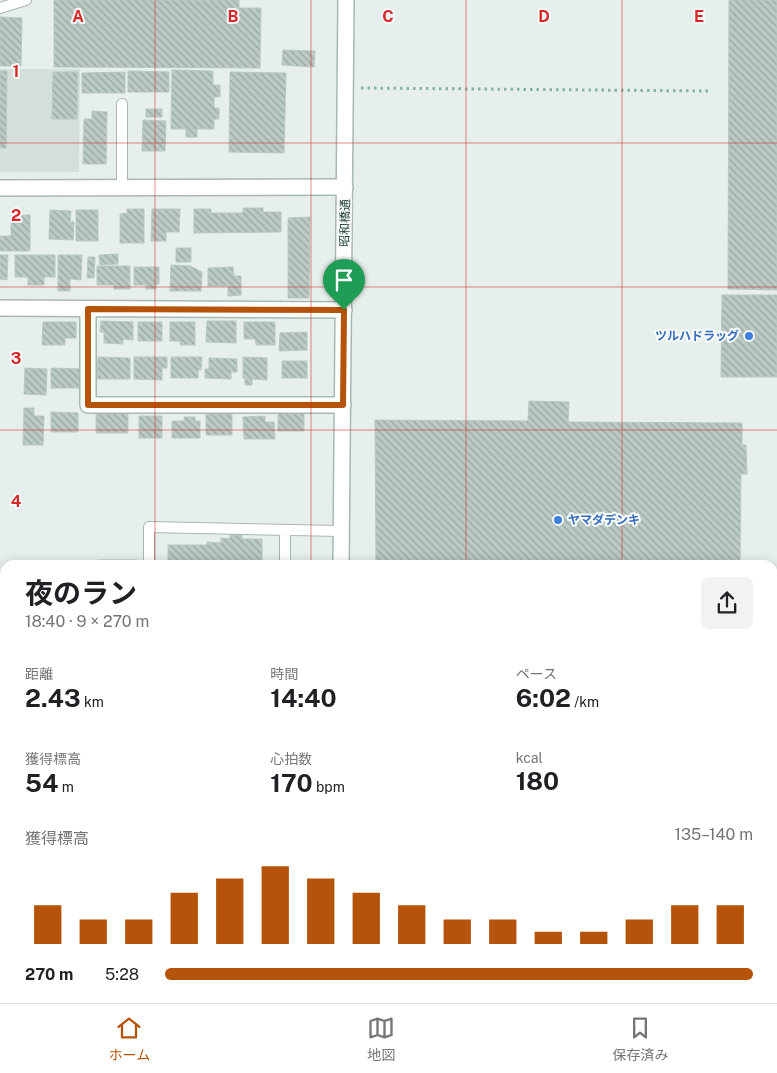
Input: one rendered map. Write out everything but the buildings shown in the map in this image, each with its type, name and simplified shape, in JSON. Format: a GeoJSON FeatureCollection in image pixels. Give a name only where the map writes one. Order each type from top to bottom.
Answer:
{"type":"FeatureCollection","features":[{"type":"Feature","properties":{"kind":"street","name":"昭和橋通"},"geometry":{"type":"LineString","coordinates":[[341,560],[346,0]]}},
{"type":"Feature","properties":{"kind":"street"},"geometry":{"type":"LineString","coordinates":[[0,188],[345,187]]}},
{"type":"Feature","properties":{"kind":"street"},"geometry":{"type":"LineString","coordinates":[[0,308],[344,310]]}},
{"type":"Feature","properties":{"kind":"street"},"geometry":{"type":"LineString","coordinates":[[88,309],[88,405],[343,405]]}},
{"type":"Feature","properties":{"kind":"lane"},"geometry":{"type":"LineString","coordinates":[[0,8],[26,0]]}},
{"type":"Feature","properties":{"kind":"lane"},"geometry":{"type":"LineString","coordinates":[[122,104],[122,188]]}},
{"type":"Feature","properties":{"kind":"lane"},"geometry":{"type":"LineString","coordinates":[[149,560],[149,527],[342,531]]}},
{"type":"Feature","properties":{"kind":"lane"},"geometry":{"type":"LineString","coordinates":[[285,530],[285,560]]}},
{"type":"Feature","properties":{"kind":"path"},"geometry":{"type":"LineString","coordinates":[[346,88],[709,91]]}},
{"type":"Feature","properties":{"kind":"shaded area"},"geometry":{"type":"Polygon","coordinates":[[[0,69],[80,69],[79,172],[0,172],[0,69]]]}},
{"type":"Feature","properties":{"kind":"place","name":"ツルハドラッグ"},"geometry":{"type":"Point","coordinates":[749,336]}},
{"type":"Feature","properties":{"kind":"place","name":"ヤマダデンキ"},"geometry":{"type":"Point","coordinates":[558,520]}},
{"type":"Feature","properties":{"kind":"route"},"geometry":{"type":"LineString","coordinates":[[88,309],[344,310],[343,405],[88,405],[88,309]]}}]}
